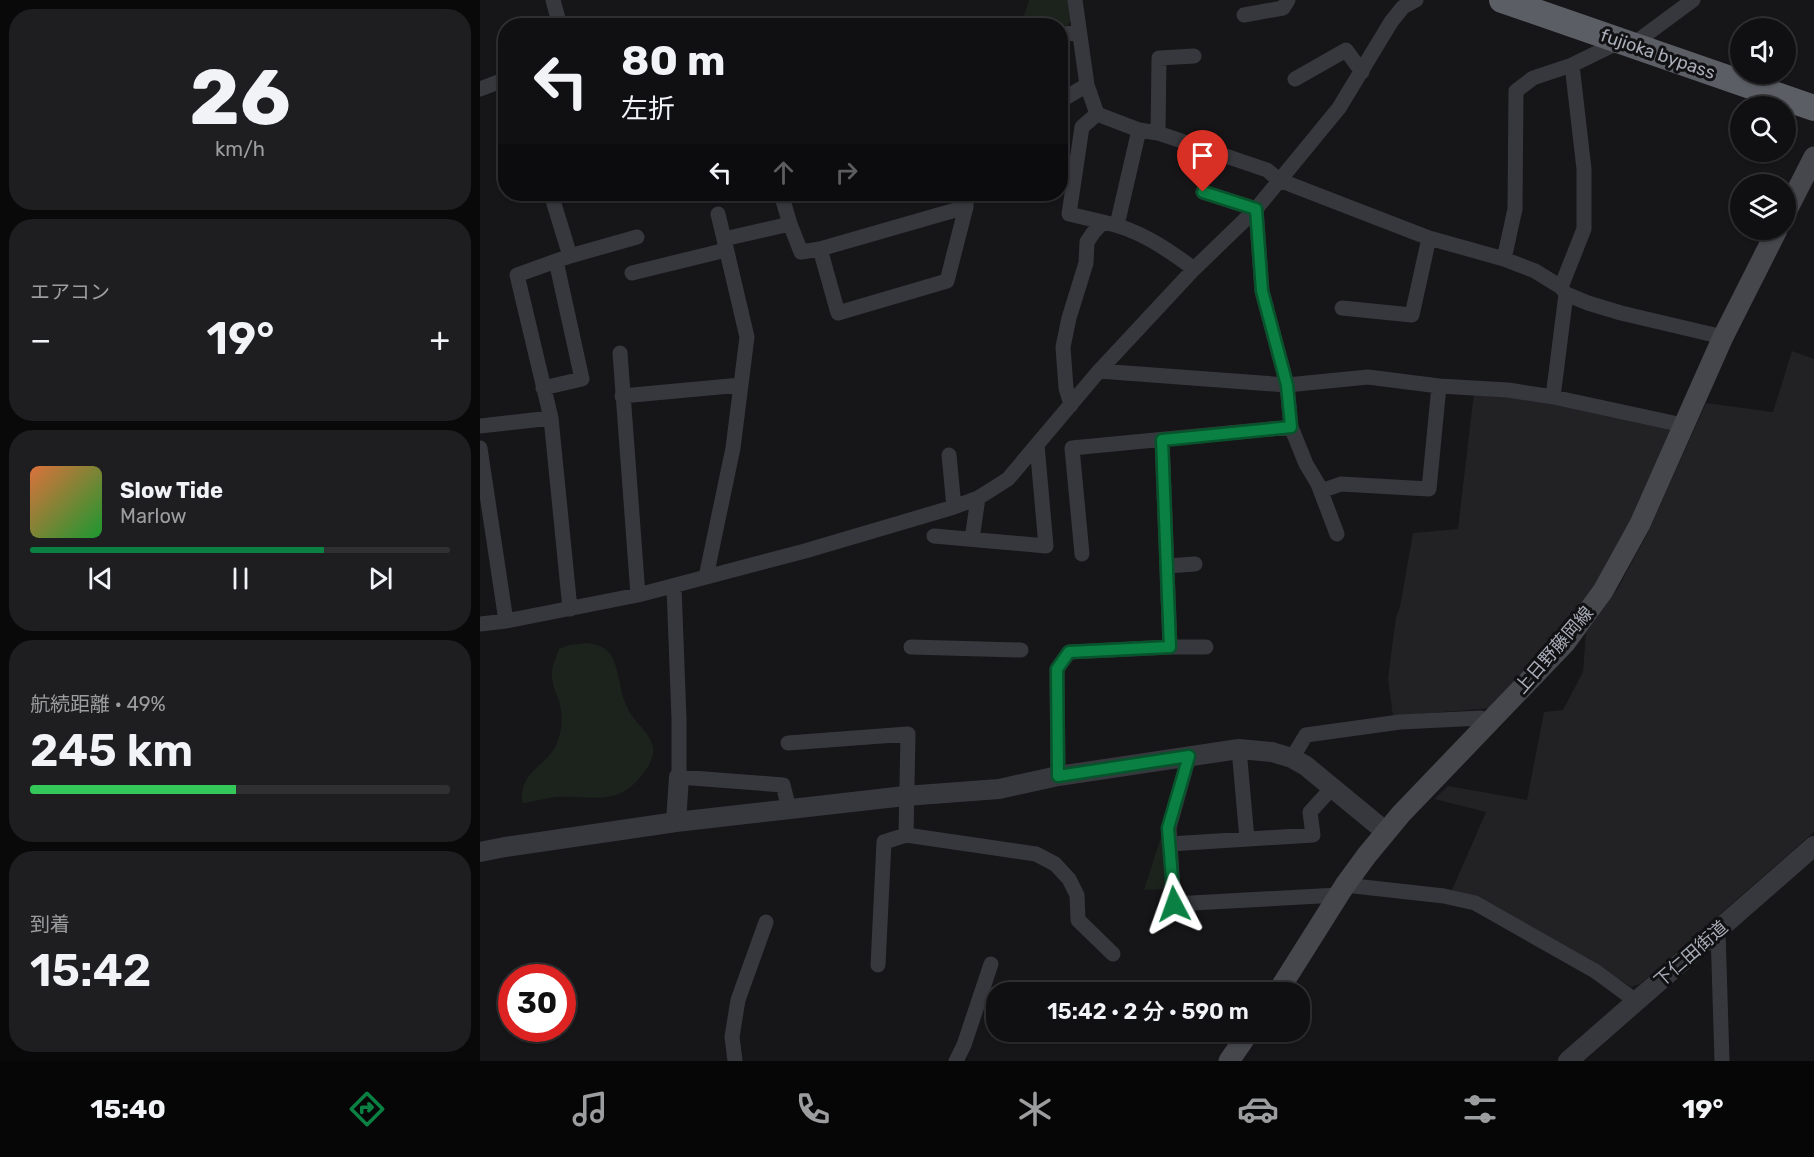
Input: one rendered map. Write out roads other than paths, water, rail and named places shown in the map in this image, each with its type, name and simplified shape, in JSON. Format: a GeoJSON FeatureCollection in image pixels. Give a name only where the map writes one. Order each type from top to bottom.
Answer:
{"type":"FeatureCollection","features":[{"type":"Feature","properties":{"kind":"highway","name":"fujioka bypass"},"geometry":{"type":"LineString","coordinates":[[1502,0],[1814,108]]}},
{"type":"Feature","properties":{"kind":"main road"},"geometry":{"type":"LineString","coordinates":[[1796,192],[1814,157]]}},
{"type":"Feature","properties":{"kind":"main road","name":"上日野藤岡線"},"geometry":{"type":"LineString","coordinates":[[1284,982],[1342,890],[1386,832],[1565,643],[1603,591],[1640,524],[1723,337],[1773,240]]}},
{"type":"Feature","properties":{"kind":"main road"},"geometry":{"type":"LineString","coordinates":[[1229,1061],[1243,1042]]}},
{"type":"Feature","properties":{"kind":"street"},"geometry":{"type":"LineString","coordinates":[[553,0],[558,18]]}},
{"type":"Feature","properties":{"kind":"street"},"geometry":{"type":"LineString","coordinates":[[1075,0],[1087,85],[1096,114]]}},
{"type":"Feature","properties":{"kind":"street"},"geometry":{"type":"LineString","coordinates":[[1244,15],[1283,8],[1288,0]]}},
{"type":"Feature","properties":{"kind":"street"},"geometry":{"type":"LineString","coordinates":[[480,624],[570,609],[674,587],[882,530],[978,498],[1008,479],[1099,371],[1194,269],[1256,209],[1340,108],[1390,22],[1403,7],[1416,0]]}},
{"type":"Feature","properties":{"kind":"street"},"geometry":{"type":"LineString","coordinates":[[1504,259],[1515,209],[1516,91],[1533,78],[1627,43],[1693,0]]}},
{"type":"Feature","properties":{"kind":"street"},"geometry":{"type":"LineString","coordinates":[[1068,34],[1079,32]]}},
{"type":"Feature","properties":{"kind":"street"},"geometry":{"type":"LineString","coordinates":[[1295,79],[1346,50],[1362,72]]}},
{"type":"Feature","properties":{"kind":"street"},"geometry":{"type":"LineString","coordinates":[[1158,134],[1159,58],[1194,56]]}},
{"type":"Feature","properties":{"kind":"street"},"geometry":{"type":"LineString","coordinates":[[1553,397],[1563,291],[1584,229],[1584,169],[1572,65]]}},
{"type":"Feature","properties":{"kind":"street"},"geometry":{"type":"LineString","coordinates":[[480,89],[498,82]]}},
{"type":"Feature","properties":{"kind":"street"},"geometry":{"type":"LineString","coordinates":[[1068,96],[1087,85]]}},
{"type":"Feature","properties":{"kind":"street"},"geometry":{"type":"LineString","coordinates":[[1096,114],[1138,130],[1158,134],[1267,170],[1279,180],[1430,238],[1504,259],[1535,271],[1563,291],[1621,313],[1723,337]]}},
{"type":"Feature","properties":{"kind":"street"},"geometry":{"type":"LineString","coordinates":[[1096,114],[1082,127],[1069,214],[1110,223],[1162,244],[1194,269]]}},
{"type":"Feature","properties":{"kind":"street"},"geometry":{"type":"LineString","coordinates":[[1071,405],[1066,388],[1063,347],[1069,318],[1086,263],[1087,242],[1093,232],[1110,223],[1138,130]]}},
{"type":"Feature","properties":{"kind":"street"},"geometry":{"type":"LineString","coordinates":[[1203,192],[1256,209]]}},
{"type":"Feature","properties":{"kind":"street"},"geometry":{"type":"LineString","coordinates":[[543,388],[582,379],[552,201]]}},
{"type":"Feature","properties":{"kind":"street"},"geometry":{"type":"LineString","coordinates":[[783,201],[789,224],[801,252],[820,249],[963,201]]}},
{"type":"Feature","properties":{"kind":"street"},"geometry":{"type":"LineString","coordinates":[[820,249],[838,313],[947,281],[966,201]]}},
{"type":"Feature","properties":{"kind":"street"},"geometry":{"type":"LineString","coordinates":[[1256,209],[1262,291],[1287,385],[1291,427],[1306,464],[1321,491],[1337,534]]}},
{"type":"Feature","properties":{"kind":"street"},"geometry":{"type":"LineString","coordinates":[[706,577],[733,448],[747,337],[718,214]]}},
{"type":"Feature","properties":{"kind":"street"},"geometry":{"type":"LineString","coordinates":[[632,273],[789,224]]}},
{"type":"Feature","properties":{"kind":"street"},"geometry":{"type":"LineString","coordinates":[[570,609],[551,418],[517,275],[563,258],[637,237]]}},
{"type":"Feature","properties":{"kind":"street"},"geometry":{"type":"LineString","coordinates":[[1342,308],[1412,315],[1430,238]]}},
{"type":"Feature","properties":{"kind":"street"},"geometry":{"type":"LineString","coordinates":[[620,353],[638,595]]}},
{"type":"Feature","properties":{"kind":"street"},"geometry":{"type":"LineString","coordinates":[[1099,371],[1287,385],[1368,377],[1439,386],[1508,390],[1553,397],[1683,425]]}},
{"type":"Feature","properties":{"kind":"street"},"geometry":{"type":"LineString","coordinates":[[622,396],[741,385]]}},
{"type":"Feature","properties":{"kind":"street"},"geometry":{"type":"LineString","coordinates":[[1321,491],[1341,484],[1429,489],[1439,386]]}},
{"type":"Feature","properties":{"kind":"street"},"geometry":{"type":"LineString","coordinates":[[480,426],[551,418]]}},
{"type":"Feature","properties":{"kind":"street"},"geometry":{"type":"LineString","coordinates":[[1082,554],[1072,448],[1291,427]]}},
{"type":"Feature","properties":{"kind":"street"},"geometry":{"type":"LineString","coordinates":[[1162,440],[1170,647]]}},
{"type":"Feature","properties":{"kind":"street"},"geometry":{"type":"LineString","coordinates":[[934,536],[1046,546],[1037,445]]}},
{"type":"Feature","properties":{"kind":"street"},"geometry":{"type":"LineString","coordinates":[[480,448],[506,621]]}},
{"type":"Feature","properties":{"kind":"street"},"geometry":{"type":"LineString","coordinates":[[949,455],[954,507]]}},
{"type":"Feature","properties":{"kind":"street"},"geometry":{"type":"LineString","coordinates":[[972,539],[978,498]]}},
{"type":"Feature","properties":{"kind":"street"},"geometry":{"type":"LineString","coordinates":[[1167,566],[1195,564]]}},
{"type":"Feature","properties":{"kind":"street"},"geometry":{"type":"LineString","coordinates":[[674,587],[679,719],[676,822]]}},
{"type":"Feature","properties":{"kind":"street"},"geometry":{"type":"LineString","coordinates":[[911,647],[1021,650]]}},
{"type":"Feature","properties":{"kind":"street"},"geometry":{"type":"LineString","coordinates":[[1058,776],[1057,669],[1069,652],[1206,647]]}},
{"type":"Feature","properties":{"kind":"street"},"geometry":{"type":"LineString","coordinates":[[1292,758],[1306,735],[1400,722],[1481,718],[1488,722]]}},
{"type":"Feature","properties":{"kind":"street"},"geometry":{"type":"LineString","coordinates":[[788,743],[908,734],[906,835]]}},
{"type":"Feature","properties":{"kind":"street"},"geometry":{"type":"LineString","coordinates":[[1239,750],[1247,839]]}},
{"type":"Feature","properties":{"kind":"street"},"geometry":{"type":"LineString","coordinates":[[480,852],[676,822],[905,796],[999,789],[1058,776],[1239,750],[1272,752],[1292,758],[1306,766],[1386,832]]}},
{"type":"Feature","properties":{"kind":"street"},"geometry":{"type":"LineString","coordinates":[[1189,756],[1168,828],[1174,904],[1342,890],[1444,896],[1475,903],[1595,971],[1636,1001]]}},
{"type":"Feature","properties":{"kind":"street"},"geometry":{"type":"LineString","coordinates":[[679,777],[783,785],[789,809]]}},
{"type":"Feature","properties":{"kind":"street"},"geometry":{"type":"LineString","coordinates":[[1170,844],[1313,835],[1310,812],[1332,788]]}},
{"type":"Feature","properties":{"kind":"street"},"geometry":{"type":"LineString","coordinates":[[878,965],[884,843],[906,835],[1035,854],[1055,864],[1069,879],[1077,895],[1078,920],[1113,954]]}},
{"type":"Feature","properties":{"kind":"street","name":"下仁田街道"},"geometry":{"type":"LineString","coordinates":[[1568,1061],[1814,846]]}},
{"type":"Feature","properties":{"kind":"street"},"geometry":{"type":"LineString","coordinates":[[735,1061],[732,1037],[738,999],[766,922]]}},
{"type":"Feature","properties":{"kind":"street"},"geometry":{"type":"LineString","coordinates":[[1718,930],[1722,1061]]}},
{"type":"Feature","properties":{"kind":"street"},"geometry":{"type":"LineString","coordinates":[[956,1061],[964,1045],[991,964]]}}]}
